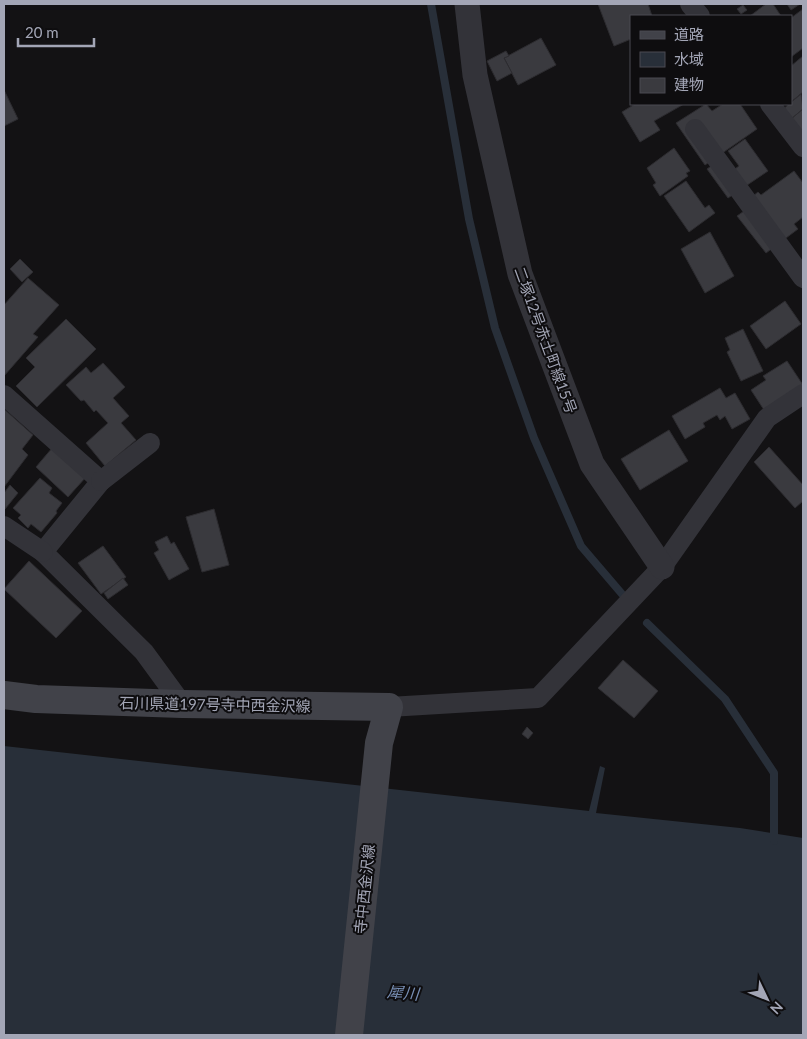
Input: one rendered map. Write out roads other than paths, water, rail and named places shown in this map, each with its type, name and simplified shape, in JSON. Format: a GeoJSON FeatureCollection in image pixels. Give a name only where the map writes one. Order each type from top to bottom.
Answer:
{"type":"FeatureCollection","features":[{"type":"Feature","properties":{"kind":"main road","name":"石川県道197号寺中西金沢線"},"geometry":{"type":"LineString","coordinates":[[4,695],[36,699],[182,704],[389,707]]}},
{"type":"Feature","properties":{"kind":"main road","name":"寺中西金沢線"},"geometry":{"type":"LineString","coordinates":[[349,1035],[379,743],[389,707]]}},
{"type":"Feature","properties":{"kind":"street","name":"二塚12号赤土町線15号"},"geometry":{"type":"LineString","coordinates":[[467,4],[475,75],[520,274],[592,464],[662,567]]}},
{"type":"Feature","properties":{"kind":"street"},"geometry":{"type":"LineString","coordinates":[[690,4],[699,15]]}},
{"type":"Feature","properties":{"kind":"street"},"geometry":{"type":"LineString","coordinates":[[771,105],[802,144]]}},
{"type":"Feature","properties":{"kind":"street"},"geometry":{"type":"LineString","coordinates":[[695,129],[803,278]]}},
{"type":"Feature","properties":{"kind":"street"},"geometry":{"type":"LineString","coordinates":[[389,707],[538,698],[662,567],[767,418],[803,394]]}},
{"type":"Feature","properties":{"kind":"street"},"geometry":{"type":"LineString","coordinates":[[4,395],[101,481]]}},
{"type":"Feature","properties":{"kind":"street"},"geometry":{"type":"LineString","coordinates":[[43,552],[101,481],[150,443]]}},
{"type":"Feature","properties":{"kind":"street"},"geometry":{"type":"LineString","coordinates":[[4,526],[43,552],[144,652],[182,704]]}},
{"type":"Feature","properties":{"kind":"water","name":"犀川"},"geometry":{"type":"Polygon","coordinates":[[[4,746],[589,811],[600,766],[605,768],[596,813],[740,828],[803,838],[803,1035],[4,1035],[4,746]]]}},
{"type":"Feature","properties":{"kind":"waterway"},"geometry":{"type":"LineString","coordinates":[[431,4],[469,219],[495,328],[534,438],[581,546],[622,594]]}},
{"type":"Feature","properties":{"kind":"waterway"},"geometry":{"type":"LineString","coordinates":[[647,623],[725,699],[774,773],[774,841]]}}]}
